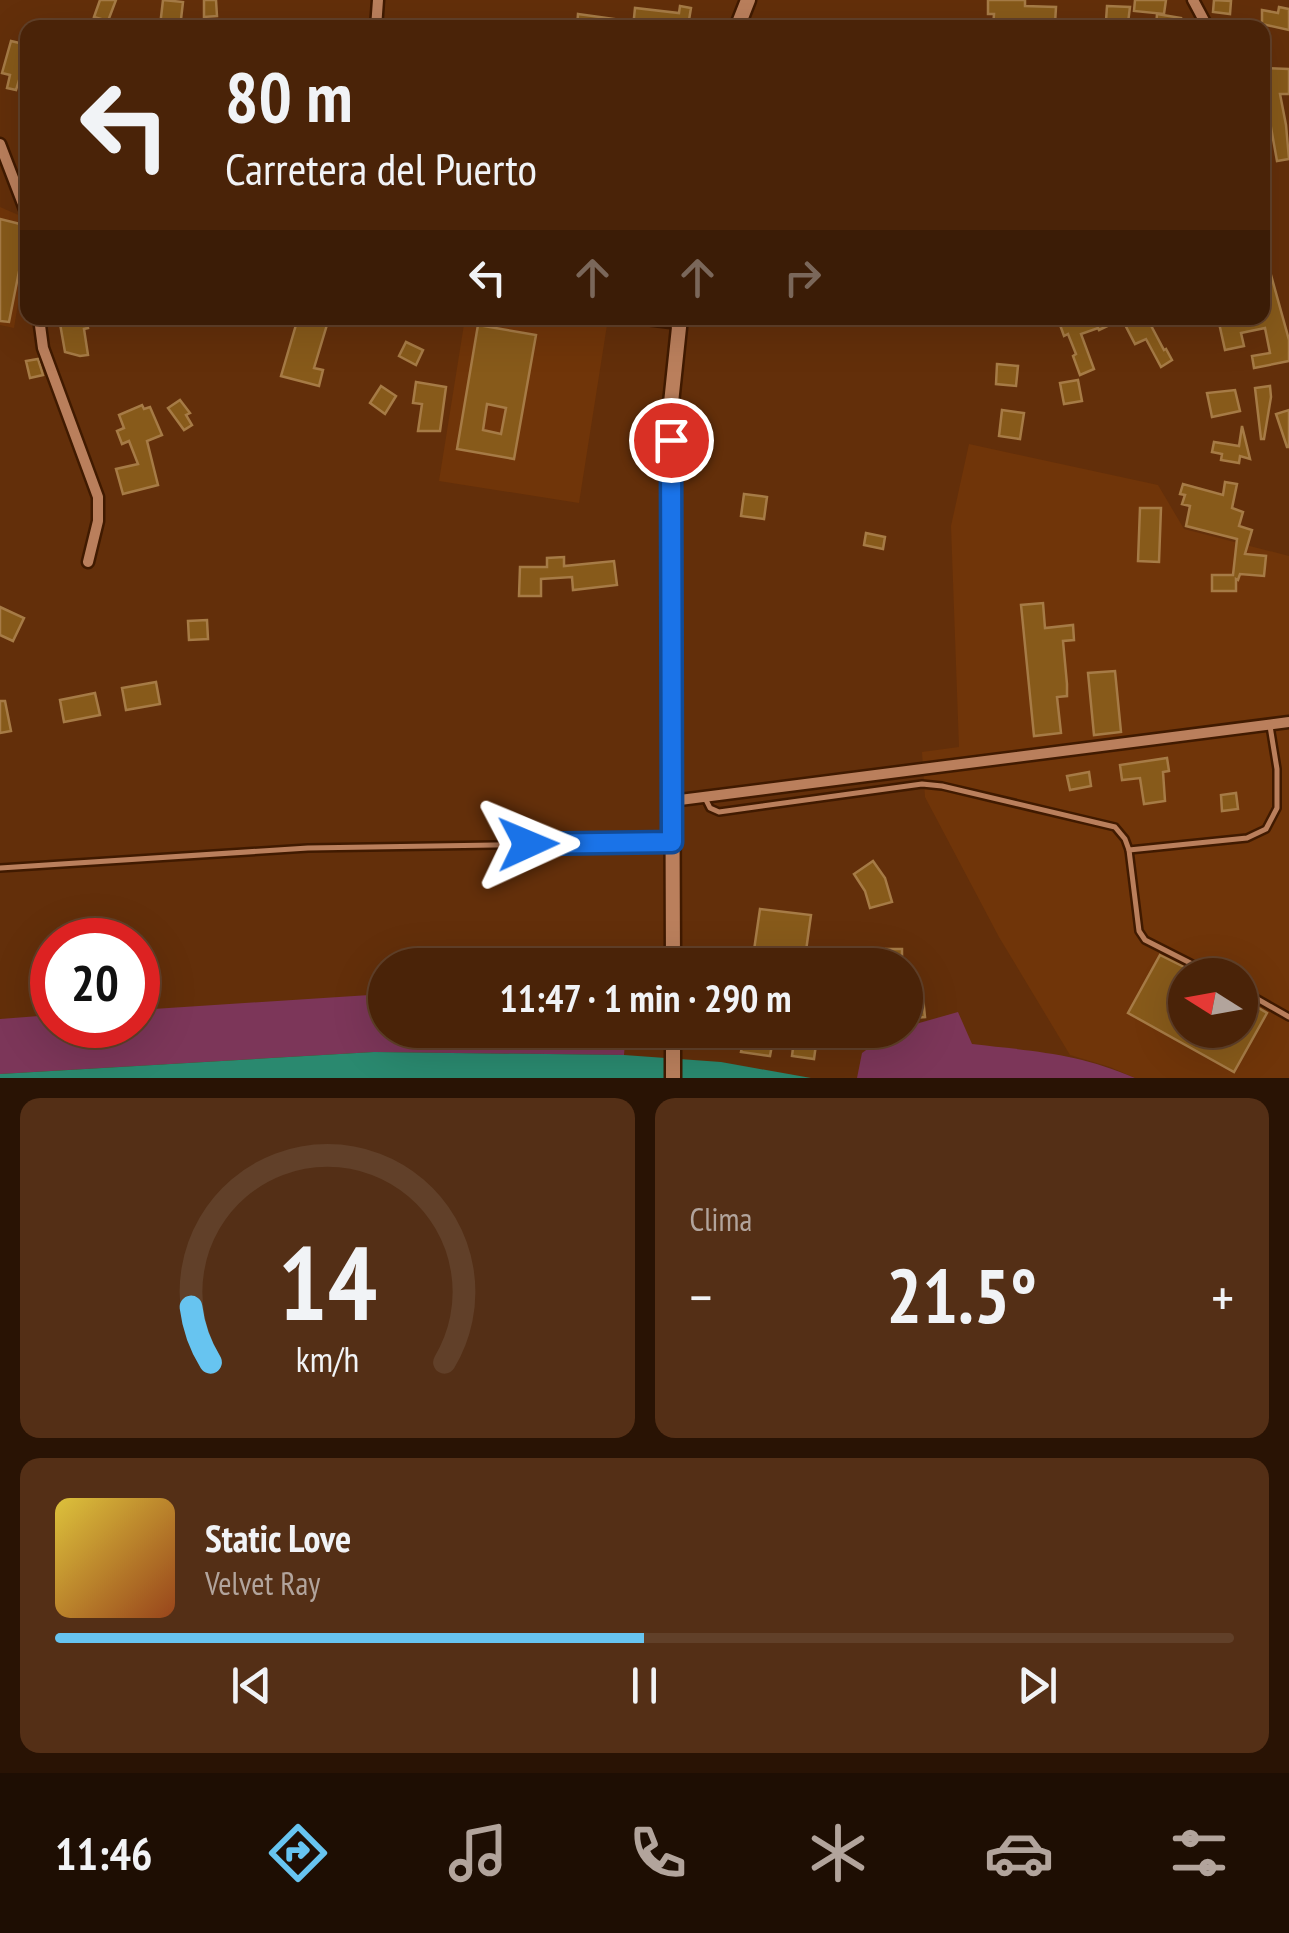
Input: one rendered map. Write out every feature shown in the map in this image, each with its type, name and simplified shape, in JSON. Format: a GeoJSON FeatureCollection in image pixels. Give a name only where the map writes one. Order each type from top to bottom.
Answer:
{"type":"FeatureCollection","features":[{"type":"Feature","properties":{"kind":"main road"},"geometry":{"type":"LineString","coordinates":[[673,948],[672,404],[679,325]]}},
{"type":"Feature","properties":{"kind":"main road"},"geometry":{"type":"LineString","coordinates":[[673,1048],[673,1078]]}},
{"type":"Feature","properties":{"kind":"street"},"geometry":{"type":"LineString","coordinates":[[0,144],[20,196]]}},
{"type":"Feature","properties":{"kind":"street"},"geometry":{"type":"LineString","coordinates":[[40,325],[43,348],[96,488],[98,520],[88,562]]}},
{"type":"Feature","properties":{"kind":"street"},"geometry":{"type":"LineString","coordinates":[[672,802],[1289,722]]}},
{"type":"Feature","properties":{"kind":"lane"},"geometry":{"type":"LineString","coordinates":[[1128,850],[1247,838],[1266,829],[1277,808],[1277,768],[1270,725]]}},
{"type":"Feature","properties":{"kind":"lane"},"geometry":{"type":"LineString","coordinates":[[1277,768],[1289,768]]}},
{"type":"Feature","properties":{"kind":"lane"},"geometry":{"type":"LineString","coordinates":[[705,797],[710,808],[718,812],[922,784],[1100,821],[1115,827],[1125,839],[1138,931],[1145,940],[1180,958]]}},
{"type":"Feature","properties":{"kind":"lane"},"geometry":{"type":"LineString","coordinates":[[0,868],[308,848],[672,842]]}},
{"type":"Feature","properties":{"kind":"lane"},"geometry":{"type":"LineString","coordinates":[[1258,999],[1289,1017]]}},
{"type":"Feature","properties":{"kind":"shaded area"},"geometry":{"type":"Polygon","coordinates":[[[0,207],[20,216],[20,292],[14,328],[0,325],[0,207]]]}},
{"type":"Feature","properties":{"kind":"shaded area"},"geometry":{"type":"Polygon","coordinates":[[[464,325],[607,325],[579,503],[439,481],[464,325]]]}},
{"type":"Feature","properties":{"kind":"shaded area"},"geometry":{"type":"Polygon","coordinates":[[[969,444],[1158,485],[1184,529],[1289,556],[1289,1078],[1135,1078],[1070,1055],[999,937],[925,797],[922,752],[959,747],[951,526],[969,444]]]}},
{"type":"Feature","properties":{"kind":"shaded area"},"geometry":{"type":"Polygon","coordinates":[[[368,995],[368,1048],[625,1048],[624,1055],[374,1052],[0,1074],[0,1019],[30,1017],[30,1048],[160,1048],[160,1009],[368,995]]]}},
{"type":"Feature","properties":{"kind":"shaded area"},"geometry":{"type":"Polygon","coordinates":[[[958,1012],[972,1044],[1074,1058],[1135,1078],[857,1078],[862,1053],[869,1048],[923,1048],[923,1022],[958,1012]]]}},
{"type":"Feature","properties":{"kind":"shaded area"},"geometry":{"type":"Polygon","coordinates":[[[374,1052],[624,1055],[721,1062],[811,1078],[0,1078],[0,1074],[374,1052]]]}},
{"type":"Feature","properties":{"kind":"building"},"geometry":{"type":"Polygon","coordinates":[[[100,0],[116,0],[108,20],[94,17],[100,0]]]}},
{"type":"Feature","properties":{"kind":"building"},"geometry":{"type":"Polygon","coordinates":[[[163,0],[183,2],[181,20],[161,20],[163,0]]]}},
{"type":"Feature","properties":{"kind":"building"},"geometry":{"type":"Polygon","coordinates":[[[204,0],[216,0],[217,16],[204,17],[204,0]]]}},
{"type":"Feature","properties":{"kind":"building"},"geometry":{"type":"Polygon","coordinates":[[[988,0],[1025,0],[1025,6],[1056,7],[1055,20],[994,20],[994,14],[988,14],[988,0]]]}},
{"type":"Feature","properties":{"kind":"building"},"geometry":{"type":"Polygon","coordinates":[[[1135,0],[1166,0],[1164,14],[1134,11],[1135,0]]]}},
{"type":"Feature","properties":{"kind":"building"},"geometry":{"type":"Polygon","coordinates":[[[1214,0],[1231,1],[1230,14],[1213,12],[1214,0]]]}},
{"type":"Feature","properties":{"kind":"building"},"geometry":{"type":"Polygon","coordinates":[[[680,6],[691,8],[689,20],[634,20],[635,8],[679,13],[680,6]]]}},
{"type":"Feature","properties":{"kind":"building"},"geometry":{"type":"Polygon","coordinates":[[[1107,6],[1130,7],[1128,20],[1106,20],[1107,6]]]}},
{"type":"Feature","properties":{"kind":"building"},"geometry":{"type":"Polygon","coordinates":[[[1279,7],[1289,9],[1289,30],[1262,20],[1262,10],[1278,13],[1279,7]]]}},
{"type":"Feature","properties":{"kind":"building"},"geometry":{"type":"Polygon","coordinates":[[[578,14],[622,20],[578,20],[578,14]]]}},
{"type":"Feature","properties":{"kind":"building"},"geometry":{"type":"Polygon","coordinates":[[[1157,14],[1181,18],[1181,20],[1157,20],[1157,14]]]}},
{"type":"Feature","properties":{"kind":"building"},"geometry":{"type":"Polygon","coordinates":[[[11,41],[20,43],[16,90],[7,88],[10,75],[2,73],[11,41]]]}},
{"type":"Feature","properties":{"kind":"building"},"geometry":{"type":"Polygon","coordinates":[[[1270,68],[1289,69],[1289,94],[1280,94],[1289,159],[1277,161],[1270,122],[1270,68]]]}},
{"type":"Feature","properties":{"kind":"building"},"geometry":{"type":"Polygon","coordinates":[[[0,219],[20,224],[20,266],[9,322],[0,321],[0,219]]]}},
{"type":"Feature","properties":{"kind":"building"},"geometry":{"type":"Polygon","coordinates":[[[1270,271],[1289,340],[1289,361],[1254,368],[1252,356],[1270,353],[1265,328],[1241,333],[1244,346],[1225,350],[1219,325],[1270,325],[1270,271]]]}},
{"type":"Feature","properties":{"kind":"building"},"geometry":{"type":"Polygon","coordinates":[[[60,325],[87,325],[84,329],[88,355],[65,352],[60,325]]]}},
{"type":"Feature","properties":{"kind":"building"},"geometry":{"type":"Polygon","coordinates":[[[296,325],[327,325],[314,368],[323,370],[319,386],[281,376],[296,325]]]}},
{"type":"Feature","properties":{"kind":"building"},"geometry":{"type":"Polygon","coordinates":[[[478,325],[536,335],[514,459],[457,449],[478,325]],[[487,404],[483,430],[501,434],[506,408],[487,404]]]}},
{"type":"Feature","properties":{"kind":"building"},"geometry":{"type":"Polygon","coordinates":[[[1060,325],[1109,325],[1081,334],[1094,369],[1080,375],[1068,334],[1064,336],[1060,325]]]}},
{"type":"Feature","properties":{"kind":"building"},"geometry":{"type":"Polygon","coordinates":[[[1125,325],[1151,325],[1172,360],[1161,367],[1146,339],[1135,344],[1125,325]]]}},
{"type":"Feature","properties":{"kind":"building"},"geometry":{"type":"Polygon","coordinates":[[[406,342],[423,350],[416,365],[399,356],[406,342]]]}},
{"type":"Feature","properties":{"kind":"building"},"geometry":{"type":"Polygon","coordinates":[[[38,359],[43,375],[30,378],[26,361],[38,359]]]}},
{"type":"Feature","properties":{"kind":"building"},"geometry":{"type":"Polygon","coordinates":[[[997,364],[1018,366],[1016,386],[996,384],[997,364]]]}},
{"type":"Feature","properties":{"kind":"building"},"geometry":{"type":"Polygon","coordinates":[[[1078,380],[1082,401],[1064,404],[1060,383],[1078,380]]]}},
{"type":"Feature","properties":{"kind":"building"},"geometry":{"type":"Polygon","coordinates":[[[416,382],[446,387],[440,431],[418,431],[422,404],[413,403],[416,382]]]}},
{"type":"Feature","properties":{"kind":"building"},"geometry":{"type":"Polygon","coordinates":[[[381,386],[396,396],[385,414],[370,403],[381,386]]]}},
{"type":"Feature","properties":{"kind":"building"},"geometry":{"type":"Polygon","coordinates":[[[1270,386],[1264,439],[1261,439],[1255,388],[1270,386]]]}},
{"type":"Feature","properties":{"kind":"building"},"geometry":{"type":"Polygon","coordinates":[[[1235,390],[1240,411],[1212,417],[1207,393],[1235,390]]]}},
{"type":"Feature","properties":{"kind":"building"},"geometry":{"type":"Polygon","coordinates":[[[180,400],[190,413],[186,415],[192,425],[184,430],[168,408],[180,400]]]}},
{"type":"Feature","properties":{"kind":"building"},"geometry":{"type":"Polygon","coordinates":[[[142,405],[144,409],[150,407],[162,435],[147,441],[158,485],[123,494],[116,469],[138,464],[129,441],[122,444],[117,431],[124,428],[119,415],[142,405]]]}},
{"type":"Feature","properties":{"kind":"building"},"geometry":{"type":"Polygon","coordinates":[[[1002,410],[1024,413],[1020,439],[999,436],[1002,410]]]}},
{"type":"Feature","properties":{"kind":"building"},"geometry":{"type":"Polygon","coordinates":[[[1289,410],[1289,447],[1287,447],[1276,414],[1289,410]]]}},
{"type":"Feature","properties":{"kind":"building"},"geometry":{"type":"Polygon","coordinates":[[[1242,426],[1250,459],[1240,456],[1239,463],[1221,460],[1222,454],[1212,452],[1214,442],[1239,446],[1242,426]]]}},
{"type":"Feature","properties":{"kind":"building"},"geometry":{"type":"Polygon","coordinates":[[[1225,482],[1237,484],[1232,508],[1243,512],[1239,526],[1252,530],[1245,554],[1266,556],[1264,576],[1240,574],[1236,591],[1212,591],[1212,575],[1233,575],[1237,539],[1186,526],[1190,506],[1182,504],[1185,495],[1180,494],[1183,484],[1223,495],[1225,482]]]}},
{"type":"Feature","properties":{"kind":"building"},"geometry":{"type":"Polygon","coordinates":[[[744,494],[767,497],[764,519],[741,516],[744,494]]]}},
{"type":"Feature","properties":{"kind":"building"},"geometry":{"type":"Polygon","coordinates":[[[1140,508],[1161,508],[1159,562],[1138,561],[1140,508]]]}},
{"type":"Feature","properties":{"kind":"building"},"geometry":{"type":"Polygon","coordinates":[[[866,533],[885,537],[883,549],[864,545],[866,533]]]}},
{"type":"Feature","properties":{"kind":"building"},"geometry":{"type":"Polygon","coordinates":[[[564,557],[564,566],[614,561],[617,585],[573,590],[572,577],[541,579],[541,596],[519,596],[520,567],[547,567],[547,558],[564,557]]]}},
{"type":"Feature","properties":{"kind":"building"},"geometry":{"type":"Polygon","coordinates":[[[1043,603],[1045,628],[1073,625],[1074,640],[1063,641],[1067,696],[1057,697],[1061,733],[1034,736],[1021,605],[1043,603]]]}},
{"type":"Feature","properties":{"kind":"building"},"geometry":{"type":"Polygon","coordinates":[[[0,607],[24,618],[13,641],[0,635],[0,607]]]}},
{"type":"Feature","properties":{"kind":"building"},"geometry":{"type":"Polygon","coordinates":[[[207,620],[208,639],[189,640],[188,621],[207,620]]]}},
{"type":"Feature","properties":{"kind":"building"},"geometry":{"type":"Polygon","coordinates":[[[1115,671],[1121,732],[1094,735],[1088,673],[1115,671]]]}},
{"type":"Feature","properties":{"kind":"building"},"geometry":{"type":"Polygon","coordinates":[[[156,682],[160,704],[126,710],[122,688],[156,682]]]}},
{"type":"Feature","properties":{"kind":"building"},"geometry":{"type":"Polygon","coordinates":[[[95,693],[100,715],[64,722],[60,700],[95,693]]]}},
{"type":"Feature","properties":{"kind":"building"},"geometry":{"type":"Polygon","coordinates":[[[0,701],[5,701],[11,731],[0,733],[0,701]]]}},
{"type":"Feature","properties":{"kind":"building"},"geometry":{"type":"Polygon","coordinates":[[[1167,758],[1169,771],[1163,772],[1165,801],[1144,804],[1140,778],[1122,780],[1120,765],[1167,758]]]}},
{"type":"Feature","properties":{"kind":"building"},"geometry":{"type":"Polygon","coordinates":[[[1089,772],[1091,786],[1070,790],[1067,776],[1089,772]]]}},
{"type":"Feature","properties":{"kind":"building"},"geometry":{"type":"Polygon","coordinates":[[[1236,793],[1238,809],[1222,811],[1221,795],[1236,793]]]}},
{"type":"Feature","properties":{"kind":"building"},"geometry":{"type":"Polygon","coordinates":[[[873,861],[885,878],[892,902],[870,908],[854,874],[873,861]]]}},
{"type":"Feature","properties":{"kind":"building"},"geometry":{"type":"Polygon","coordinates":[[[760,909],[811,915],[806,948],[754,948],[760,909]]]}},
{"type":"Feature","properties":{"kind":"building"},"geometry":{"type":"Polygon","coordinates":[[[1160,955],[1168,959],[1168,1035],[1128,1013],[1160,955]]]}},
{"type":"Feature","properties":{"kind":"building"},"geometry":{"type":"Polygon","coordinates":[[[1258,1008],[1267,1013],[1258,1029],[1258,1008]]]}},
{"type":"Feature","properties":{"kind":"building"},"geometry":{"type":"Polygon","coordinates":[[[742,1048],[771,1048],[770,1056],[741,1052],[742,1048]]]}},
{"type":"Feature","properties":{"kind":"building"},"geometry":{"type":"Polygon","coordinates":[[[793,1048],[816,1048],[814,1059],[792,1056],[793,1048]]]}},
{"type":"Feature","properties":{"kind":"building"},"geometry":{"type":"Polygon","coordinates":[[[1191,1048],[1247,1048],[1234,1072],[1191,1048]]]}},
{"type":"Feature","properties":{"kind":"route"},"geometry":{"type":"LineString","coordinates":[[528,844],[672,842],[671,440]]}}]}
